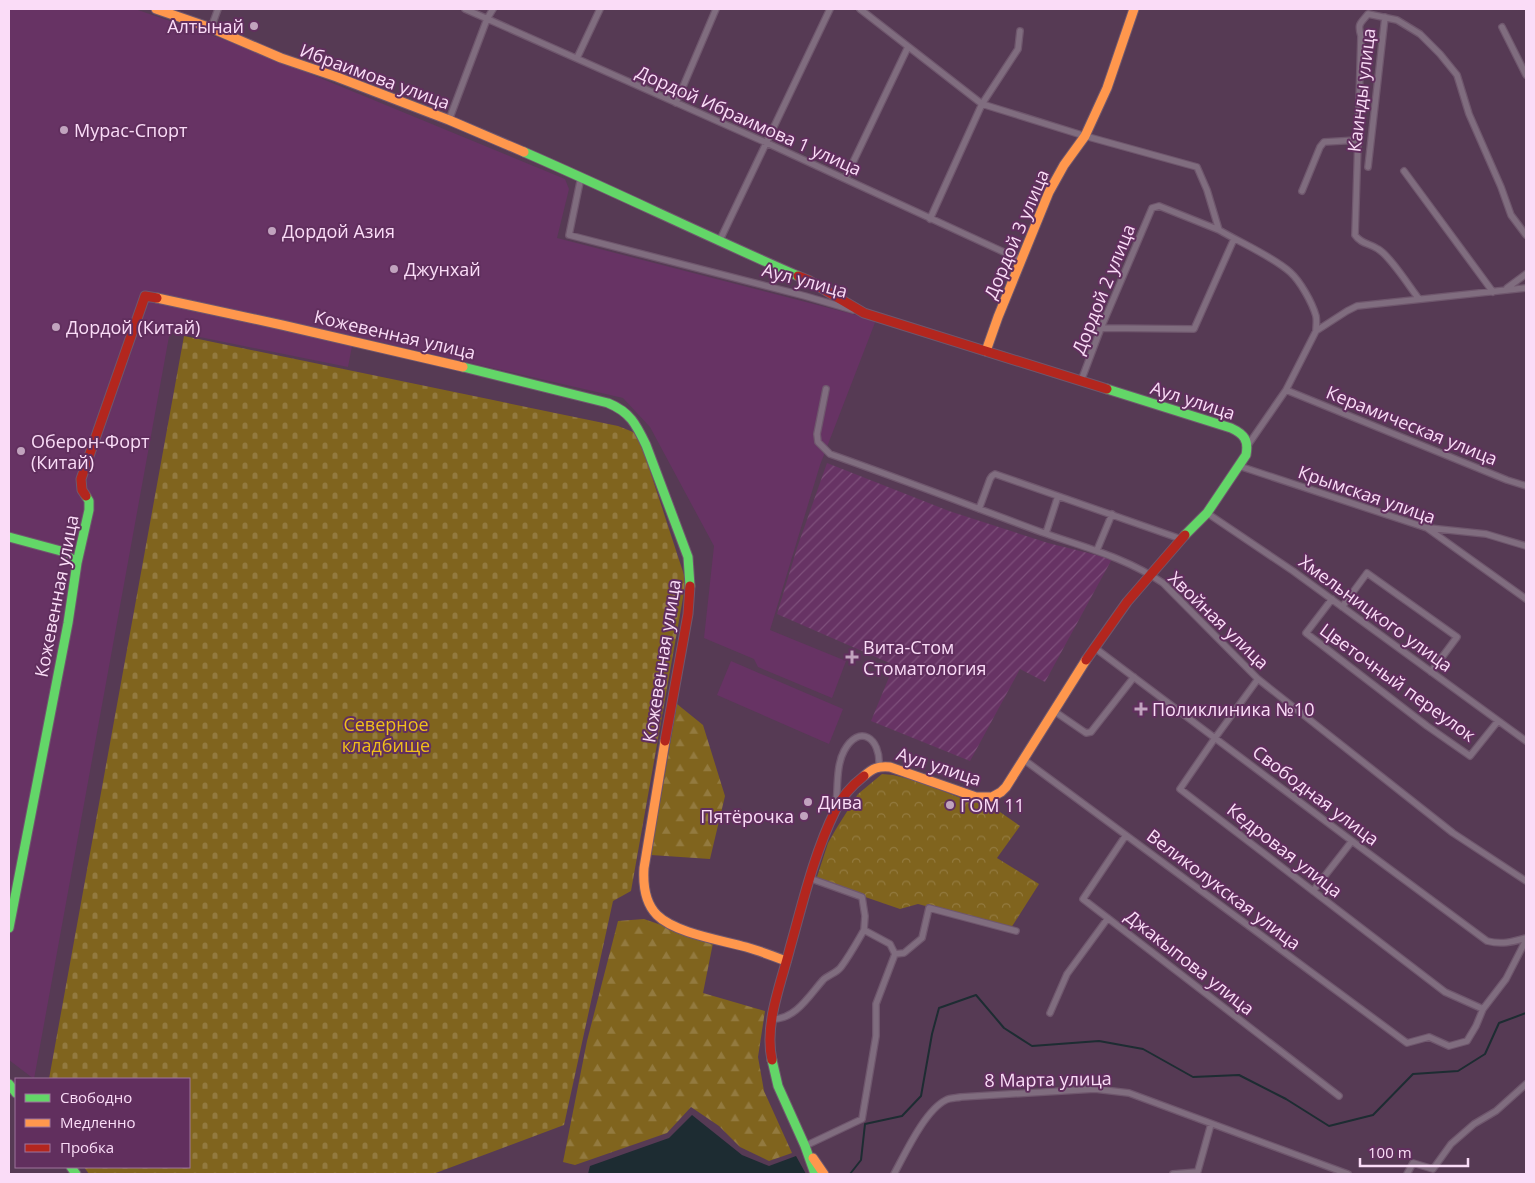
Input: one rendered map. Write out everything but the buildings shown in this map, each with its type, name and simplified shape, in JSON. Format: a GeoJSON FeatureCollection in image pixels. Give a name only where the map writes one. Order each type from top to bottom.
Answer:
{"type":"FeatureCollection","features":[{"type":"Feature","properties":{"kind":"main road","name":"Ибраимова улица"},"geometry":{"type":"LineString","coordinates":[[156,9],[211,28],[281,58],[337,77],[448,120],[808,280],[864,313]]}},
{"type":"Feature","properties":{"kind":"main road","name":"Дордой 3 улица"},"geometry":{"type":"LineString","coordinates":[[986,351],[1049,192],[1064,165],[1086,136],[1113,71],[1134,9]]}},
{"type":"Feature","properties":{"kind":"main road","name":"Кожевенная улица"},"geometry":{"type":"LineString","coordinates":[[9,928],[66,631],[77,563],[90,506],[80,485],[83,470],[108,407],[145,296],[282,325],[538,385],[608,403],[625,412],[634,423],[646,445],[688,557],[691,574],[691,590],[644,868],[643,881],[646,896],[657,915],[667,922],[786,961]]}},
{"type":"Feature","properties":{"kind":"main road","name":"Аул улица"},"geometry":{"type":"LineString","coordinates":[[805,1146],[782,1098],[776,1080],[770,1050],[772,1019],[809,878],[835,810],[851,786],[872,769],[879,766],[890,767],[976,797],[987,798],[1001,792],[1127,602],[1181,539],[1207,513],[1246,455],[1248,445],[1245,437],[1238,431],[1218,424],[864,313]]}},
{"type":"Feature","properties":{"kind":"main road"},"geometry":{"type":"LineString","coordinates":[[9,537],[61,551],[77,563]]}},
{"type":"Feature","properties":{"kind":"main road"},"geometry":{"type":"LineString","coordinates":[[805,1146],[815,1174]]}},
{"type":"Feature","properties":{"kind":"main road"},"geometry":{"type":"LineString","coordinates":[[805,1146],[824,1174]]}},
{"type":"Feature","properties":{"kind":"street"},"geometry":{"type":"LineString","coordinates":[[211,28],[218,9]]}},
{"type":"Feature","properties":{"kind":"street","name":"Дордой Ибраимова 1 улица"},"geometry":{"type":"LineString","coordinates":[[464,9],[676,102],[1021,260]]}},
{"type":"Feature","properties":{"kind":"street"},"geometry":{"type":"LineString","coordinates":[[448,120],[487,19],[493,9]]}},
{"type":"Feature","properties":{"kind":"street"},"geometry":{"type":"LineString","coordinates":[[577,58],[600,9]]}},
{"type":"Feature","properties":{"kind":"street"},"geometry":{"type":"LineString","coordinates":[[676,102],[716,9]]}},
{"type":"Feature","properties":{"kind":"street"},"geometry":{"type":"LineString","coordinates":[[719,242],[830,9]]}},
{"type":"Feature","properties":{"kind":"street"},"geometry":{"type":"LineString","coordinates":[[860,9],[982,104],[1197,167],[1207,190],[1219,230],[1270,258],[1291,273],[1309,298],[1316,318],[1316,332],[1286,390],[1248,445]]}},
{"type":"Feature","properties":{"kind":"street"},"geometry":{"type":"LineString","coordinates":[[1419,299],[1388,257],[1378,249],[1358,240],[1355,235],[1361,36],[1359,29],[1360,22],[1368,14],[1397,20],[1420,34],[1457,74],[1469,114],[1501,187],[1511,215],[1526,235]]}},
{"type":"Feature","properties":{"kind":"street","name":"Каинды улица"},"geometry":{"type":"LineString","coordinates":[[1368,167],[1385,17]]}},
{"type":"Feature","properties":{"kind":"street"},"geometry":{"type":"LineString","coordinates":[[1502,27],[1526,75]]}},
{"type":"Feature","properties":{"kind":"street"},"geometry":{"type":"LineString","coordinates":[[930,219],[982,104],[1018,49],[1020,31]]}},
{"type":"Feature","properties":{"kind":"street"},"geometry":{"type":"LineString","coordinates":[[845,179],[908,47]]}},
{"type":"Feature","properties":{"kind":"street"},"geometry":{"type":"LineString","coordinates":[[1302,191],[1324,142],[1358,140]]}},
{"type":"Feature","properties":{"kind":"street"},"geometry":{"type":"LineString","coordinates":[[1404,171],[1493,292]]}},
{"type":"Feature","properties":{"kind":"street","name":"Аул улица"},"geometry":{"type":"LineString","coordinates":[[581,178],[569,236],[805,296],[864,313]]}},
{"type":"Feature","properties":{"kind":"street","name":"Дордой 2 улица"},"geometry":{"type":"LineString","coordinates":[[1081,381],[1152,208],[1159,206],[1219,230]]}},
{"type":"Feature","properties":{"kind":"street"},"geometry":{"type":"LineString","coordinates":[[1102,328],[1194,329],[1234,239]]}},
{"type":"Feature","properties":{"kind":"street"},"geometry":{"type":"LineString","coordinates":[[1505,290],[1526,274]]}},
{"type":"Feature","properties":{"kind":"street"},"geometry":{"type":"LineString","coordinates":[[1316,332],[1357,306],[1526,288]]}},
{"type":"Feature","properties":{"kind":"street","name":"Хвойная улица"},"geometry":{"type":"LineString","coordinates":[[826,389],[817,434],[818,442],[830,454],[1046,534],[1098,550],[1150,574],[1163,583],[1258,679],[1453,833],[1526,881]]}},
{"type":"Feature","properties":{"kind":"street","name":"Керамическая улица"},"geometry":{"type":"LineString","coordinates":[[1286,390],[1526,486]]}},
{"type":"Feature","properties":{"kind":"street","name":"Крымская улица"},"geometry":{"type":"LineString","coordinates":[[1239,466],[1427,528],[1526,599]]}},
{"type":"Feature","properties":{"kind":"street"},"geometry":{"type":"LineString","coordinates":[[979,509],[990,479],[995,474],[1181,539]]}},
{"type":"Feature","properties":{"kind":"street"},"geometry":{"type":"LineString","coordinates":[[1046,534],[1058,496]]}},
{"type":"Feature","properties":{"kind":"street","name":"Хмельницкого улица"},"geometry":{"type":"LineString","coordinates":[[1207,513],[1293,571],[1526,741]]}},
{"type":"Feature","properties":{"kind":"street"},"geometry":{"type":"LineString","coordinates":[[1098,550],[1112,514]]}},
{"type":"Feature","properties":{"kind":"street"},"geometry":{"type":"LineString","coordinates":[[1427,528],[1486,534],[1526,546]]}},
{"type":"Feature","properties":{"kind":"street"},"geometry":{"type":"LineString","coordinates":[[1342,607],[1366,573],[1458,637],[1432,672]]}},
{"type":"Feature","properties":{"kind":"street","name":"Цветочный переулок"},"geometry":{"type":"LineString","coordinates":[[1332,599],[1306,633],[1428,726],[1470,756],[1498,720]]}},
{"type":"Feature","properties":{"kind":"street","name":"Свободная улица"},"geometry":{"type":"LineString","coordinates":[[1095,648],[1352,842],[1487,941],[1498,944],[1526,939]]}},
{"type":"Feature","properties":{"kind":"street"},"geometry":{"type":"LineString","coordinates":[[1054,711],[1086,732],[1091,732],[1134,677]]}},
{"type":"Feature","properties":{"kind":"street","name":"Кедровая улица"},"geometry":{"type":"LineString","coordinates":[[1258,679],[1180,789],[1445,992],[1483,1010]]}},
{"type":"Feature","properties":{"kind":"street"},"geometry":{"type":"LineString","coordinates":[[835,810],[839,768],[844,752],[849,744],[855,739],[862,737],[873,740],[878,752],[879,766]]}},
{"type":"Feature","properties":{"kind":"street","name":"Великолукская улица"},"geometry":{"type":"LineString","coordinates":[[1023,759],[1407,1043],[1429,1038],[1450,1046],[1467,1041],[1483,1010]]}},
{"type":"Feature","properties":{"kind":"street","name":"Джакыпова улица"},"geometry":{"type":"LineString","coordinates":[[1126,835],[1083,899],[1339,1096]]}},
{"type":"Feature","properties":{"kind":"street"},"geometry":{"type":"LineString","coordinates":[[1313,890],[1352,842]]}},
{"type":"Feature","properties":{"kind":"street"},"geometry":{"type":"LineString","coordinates":[[772,1019],[780,1019],[797,1009],[811,996],[824,979],[840,969],[864,930],[865,916],[862,897],[809,878]]}},
{"type":"Feature","properties":{"kind":"street"},"geometry":{"type":"LineString","coordinates":[[895,954],[904,953],[922,938],[929,908],[1016,931]]}},
{"type":"Feature","properties":{"kind":"street"},"geometry":{"type":"LineString","coordinates":[[1050,1013],[1067,974],[1108,918]]}},
{"type":"Feature","properties":{"kind":"street"},"geometry":{"type":"LineString","coordinates":[[805,1146],[862,1119],[876,1036],[876,1004],[895,954],[890,944],[864,930]]}},
{"type":"Feature","properties":{"kind":"street"},"geometry":{"type":"LineString","coordinates":[[1483,1010],[1506,978],[1526,939]]}},
{"type":"Feature","properties":{"kind":"street"},"geometry":{"type":"LineString","coordinates":[[1407,1174],[1413,1163],[1433,1169],[1451,1144],[1474,1124],[1496,1111],[1526,1084]]}},
{"type":"Feature","properties":{"kind":"street","name":"8 Марта улица"},"geometry":{"type":"LineString","coordinates":[[894,1174],[919,1128],[935,1108],[946,1100],[961,1097],[1096,1089],[1129,1093],[1348,1174]]}},
{"type":"Feature","properties":{"kind":"street"},"geometry":{"type":"LineString","coordinates":[[1173,1174],[1197,1173],[1211,1124]]}},
{"type":"Feature","properties":{"kind":"shaded area"},"geometry":{"type":"Polygon","coordinates":[[[9,9],[135,9],[240,45],[565,179],[569,189],[557,238],[876,320],[820,465],[770,630],[846,661],[832,698],[758,667],[754,659],[704,638],[714,546],[650,427],[623,398],[354,336],[348,367],[170,331],[34,1078],[9,1060],[9,9]]]}},
{"type":"Feature","properties":{"kind":"shaded area"},"geometry":{"type":"Polygon","coordinates":[[[827,463],[949,511],[1048,543],[1112,559],[1045,682],[1020,669],[970,761],[871,721],[894,665],[777,614],[797,548],[827,463]]]}},
{"type":"Feature","properties":{"kind":"shaded area"},"geometry":{"type":"Polygon","coordinates":[[[731,661],[843,709],[829,744],[717,695],[731,661]]]}},
{"type":"Feature","properties":{"kind":"shaded area"},"geometry":{"type":"Polygon","coordinates":[[[692,1115],[742,1155],[769,1166],[796,1156],[806,1174],[588,1174],[590,1166],[669,1138],[692,1115]]]}},
{"type":"Feature","properties":{"kind":"green space","name":"Северное кладбище"},"geometry":{"type":"Polygon","coordinates":[[[184,336],[618,426],[638,434],[686,581],[631,891],[613,901],[564,1125],[433,1174],[89,1174],[85,1168],[190,1168],[190,1078],[49,1078],[184,336]]]}},
{"type":"Feature","properties":{"kind":"green space"},"geometry":{"type":"Polygon","coordinates":[[[677,704],[703,725],[725,796],[710,859],[651,855],[677,704]]]}},
{"type":"Feature","properties":{"kind":"green space"},"geometry":{"type":"Polygon","coordinates":[[[882,774],[917,781],[971,802],[987,803],[1020,826],[997,858],[1039,884],[1011,928],[918,904],[900,909],[816,880],[828,843],[836,829],[858,794],[882,774]]]}},
{"type":"Feature","properties":{"kind":"green space"},"geometry":{"type":"Polygon","coordinates":[[[644,919],[713,943],[703,993],[765,1011],[758,1057],[764,1091],[792,1153],[769,1161],[740,1147],[719,1126],[691,1107],[667,1133],[575,1165],[563,1162],[587,1041],[618,921],[644,919]]]}},
{"type":"Feature","properties":{"kind":"waterway"},"geometry":{"type":"LineString","coordinates":[[850,1174],[861,1160],[865,1124],[902,1116],[921,1096],[932,1034],[939,1008],[976,995],[1004,1028],[1032,1046],[1099,1041],[1143,1049],[1193,1077],[1239,1075],[1286,1099],[1329,1126],[1373,1115],[1413,1074],[1458,1071],[1485,1054],[1499,1023],[1526,1013]]}},
{"type":"Feature","properties":{"kind":"traffic: fast"},"geometry":{"type":"LineString","coordinates":[[524,152],[798,276]]}},
{"type":"Feature","properties":{"kind":"traffic: fast"},"geometry":{"type":"LineString","coordinates":[[463,367],[608,403],[622,410],[632,420],[646,445],[688,557],[690,586]]}},
{"type":"Feature","properties":{"kind":"traffic: fast"},"geometry":{"type":"LineString","coordinates":[[1107,389],[1231,428],[1245,438],[1247,445],[1246,455],[1207,513],[1185,535]]}},
{"type":"Feature","properties":{"kind":"traffic: fast"},"geometry":{"type":"LineString","coordinates":[[9,928],[68,623],[77,563],[89,510],[89,501],[86,496]]}},
{"type":"Feature","properties":{"kind":"traffic: fast"},"geometry":{"type":"LineString","coordinates":[[9,537],[61,551],[77,563]]}},
{"type":"Feature","properties":{"kind":"traffic: fast"},"geometry":{"type":"LineString","coordinates":[[772,1060],[778,1086],[805,1146],[815,1174]]}},
{"type":"Feature","properties":{"kind":"traffic: fast"},"geometry":{"type":"LineString","coordinates":[[9,1084],[15,1092]]}},
{"type":"Feature","properties":{"kind":"traffic: fast"},"geometry":{"type":"LineString","coordinates":[[72,1168],[76,1174]]}},
{"type":"Feature","properties":{"kind":"traffic: slow"},"geometry":{"type":"LineString","coordinates":[[156,9],[211,28],[281,58],[337,77],[449,120],[524,152]]}},
{"type":"Feature","properties":{"kind":"traffic: slow"},"geometry":{"type":"LineString","coordinates":[[986,351],[1049,192],[1064,165],[1085,136],[1107,88],[1134,9]]}},
{"type":"Feature","properties":{"kind":"traffic: slow"},"geometry":{"type":"LineString","coordinates":[[157,298],[463,367]]}},
{"type":"Feature","properties":{"kind":"traffic: slow"},"geometry":{"type":"LineString","coordinates":[[864,776],[876,768],[890,767],[976,797],[992,797],[1006,787],[1086,660]]}},
{"type":"Feature","properties":{"kind":"traffic: slow"},"geometry":{"type":"LineString","coordinates":[[665,741],[644,868],[645,887],[650,905],[657,915],[675,927],[786,961]]}},
{"type":"Feature","properties":{"kind":"traffic: slow"},"geometry":{"type":"LineString","coordinates":[[813,1158],[824,1174]]}},
{"type":"Feature","properties":{"kind":"traffic: jam"},"geometry":{"type":"LineString","coordinates":[[798,276],[864,313],[1107,389]]}},
{"type":"Feature","properties":{"kind":"traffic: jam"},"geometry":{"type":"LineString","coordinates":[[86,496],[82,490],[81,479],[145,296],[157,298]]}},
{"type":"Feature","properties":{"kind":"traffic: jam"},"geometry":{"type":"LineString","coordinates":[[1086,660],[1127,602],[1185,535]]}},
{"type":"Feature","properties":{"kind":"traffic: jam"},"geometry":{"type":"LineString","coordinates":[[665,741],[688,614],[690,586]]}},
{"type":"Feature","properties":{"kind":"traffic: jam"},"geometry":{"type":"LineString","coordinates":[[772,1060],[770,1032],[775,1004],[815,861],[838,806],[847,792],[864,776]]}},
{"type":"Feature","properties":{"kind":"place","name":"Алтынай"},"geometry":{"type":"Point","coordinates":[254,26]}},
{"type":"Feature","properties":{"kind":"place","name":"Мурас-Спорт"},"geometry":{"type":"Point","coordinates":[64,130]}},
{"type":"Feature","properties":{"kind":"place","name":"Дордой Азия"},"geometry":{"type":"Point","coordinates":[272,231]}},
{"type":"Feature","properties":{"kind":"place","name":"Джунхай"},"geometry":{"type":"Point","coordinates":[394,269]}},
{"type":"Feature","properties":{"kind":"place","name":"Дордой (Китай)"},"geometry":{"type":"Point","coordinates":[56,327]}},
{"type":"Feature","properties":{"kind":"place","name":"Оберон-Форт (Китай)"},"geometry":{"type":"Point","coordinates":[21,451]}},
{"type":"Feature","properties":{"kind":"place","name":"Вита-Стом Стоматология"},"geometry":{"type":"Point","coordinates":[852,657]}},
{"type":"Feature","properties":{"kind":"place","name":"Поликлиника №10"},"geometry":{"type":"Point","coordinates":[1141,709]}},
{"type":"Feature","properties":{"kind":"place","name":"Дива"},"geometry":{"type":"Point","coordinates":[808,802]}},
{"type":"Feature","properties":{"kind":"place","name":"ГОМ 11"},"geometry":{"type":"Point","coordinates":[950,805]}},
{"type":"Feature","properties":{"kind":"place","name":"Пятёрочка"},"geometry":{"type":"Point","coordinates":[804,816]}}]}
